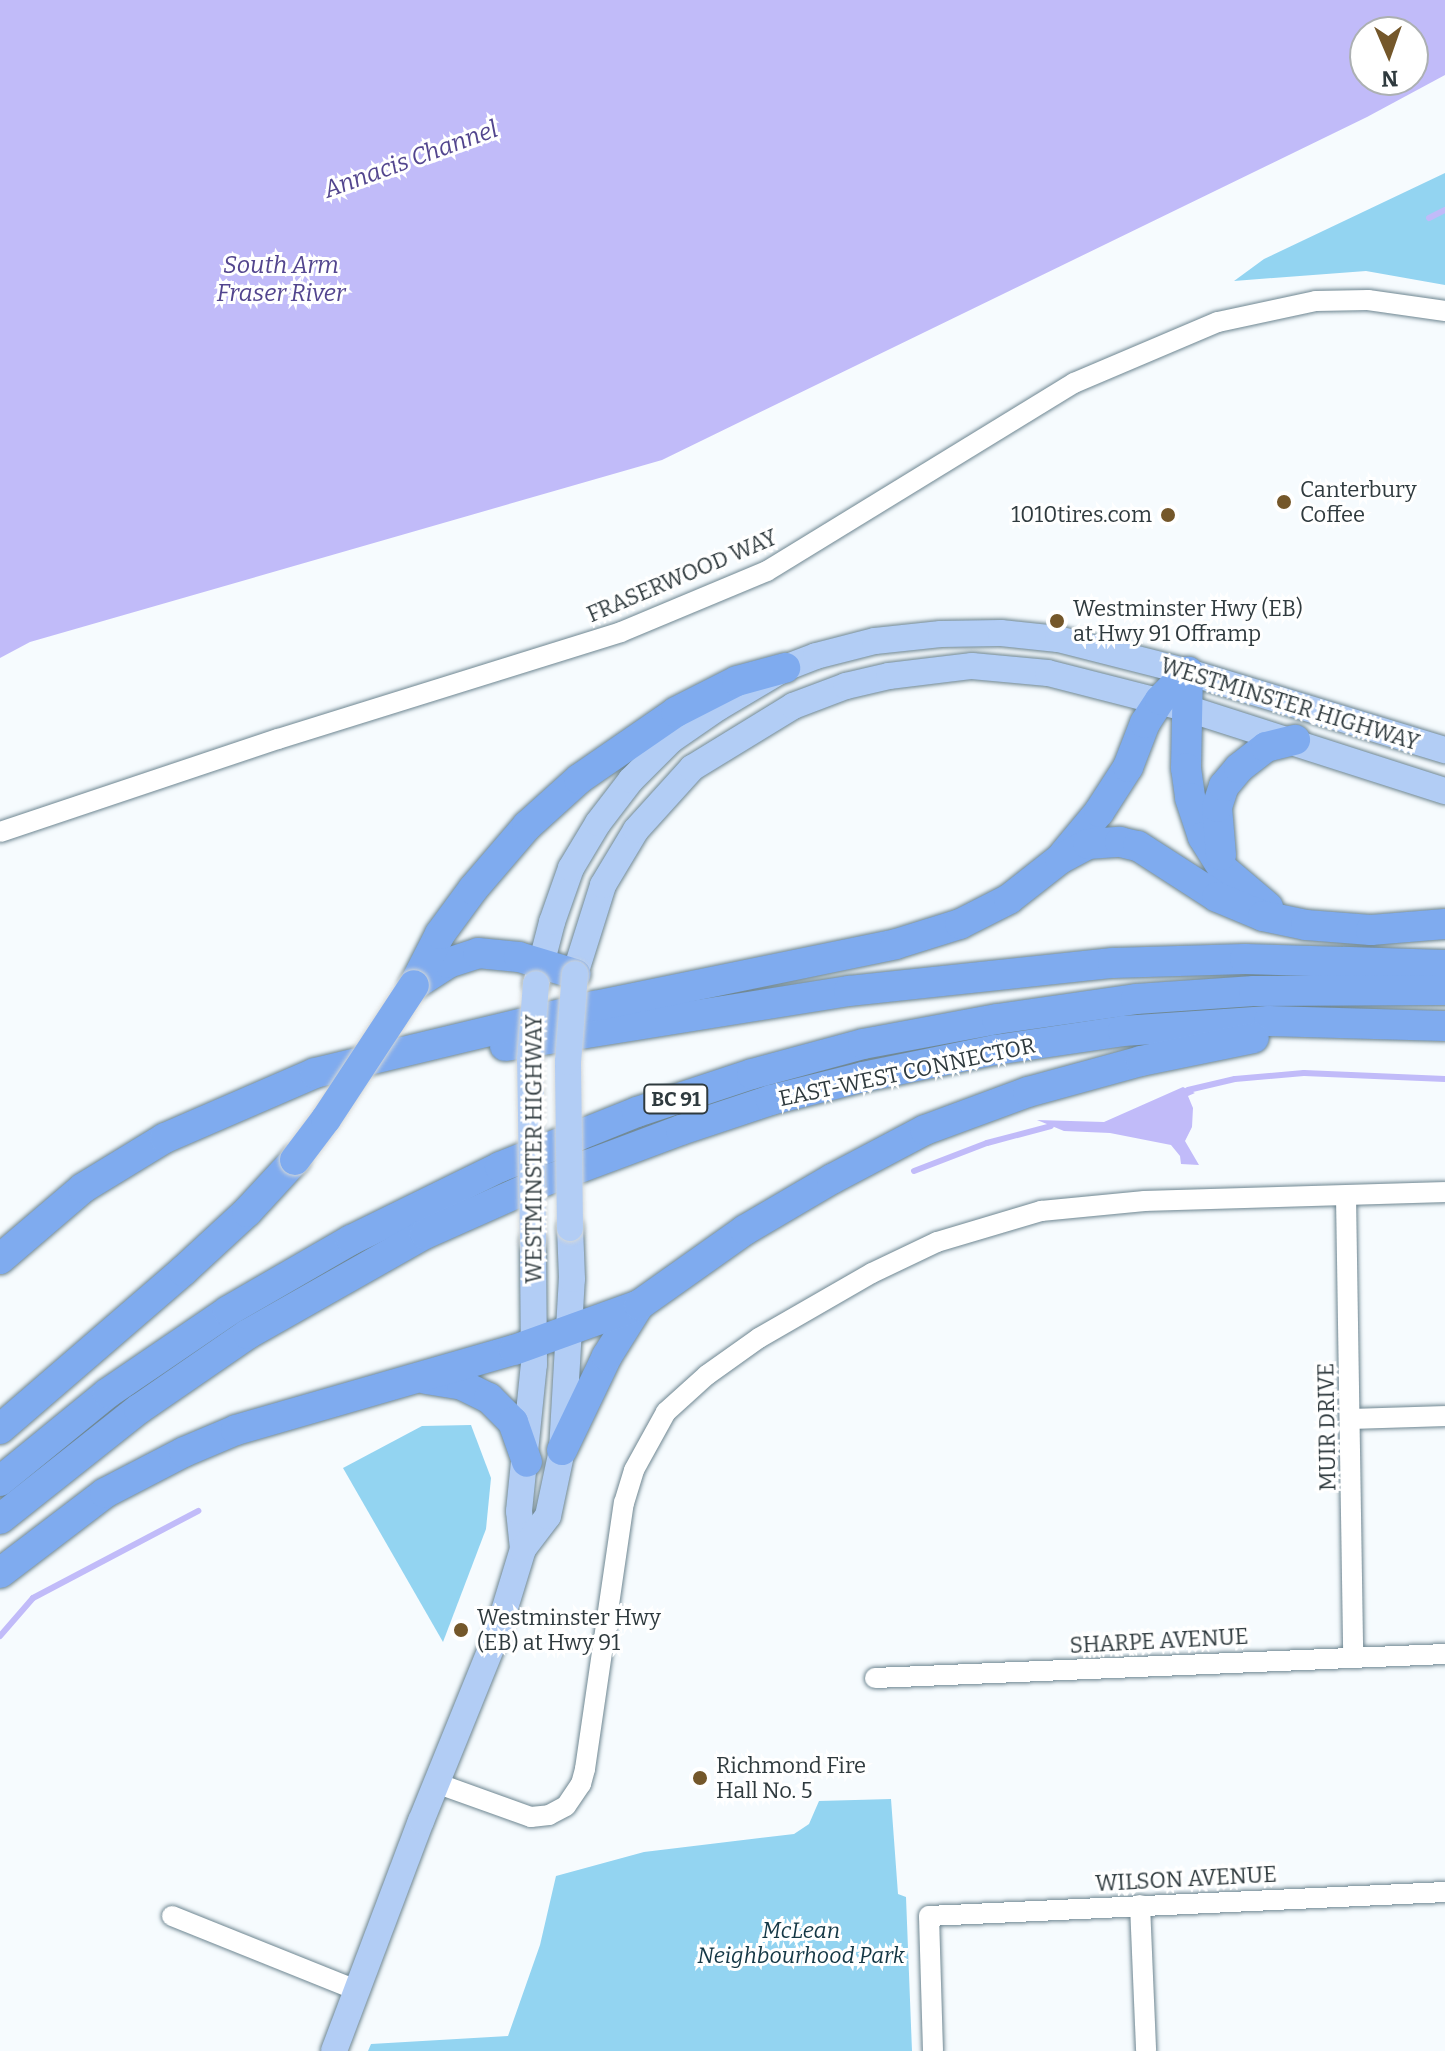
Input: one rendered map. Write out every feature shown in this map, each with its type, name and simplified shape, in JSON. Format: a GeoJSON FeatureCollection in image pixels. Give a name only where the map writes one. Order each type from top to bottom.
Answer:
{"type":"FeatureCollection","features":[{"type":"Feature","properties":{"kind":"highway"},"geometry":{"type":"LineString","coordinates":[[0,1429],[183,1271],[247,1212],[295,1160],[414,985],[440,934],[473,889],[527,826],[579,779],[630,740],[737,681],[785,668]]}},
{"type":"Feature","properties":{"kind":"highway"},"geometry":{"type":"LineString","coordinates":[[1060,859],[1113,789],[1160,700],[1188,672]]}},
{"type":"Feature","properties":{"kind":"highway"},"geometry":{"type":"LineString","coordinates":[[1188,672],[1186,768],[1190,798],[1203,837],[1223,869],[1266,907],[1306,925]]}},
{"type":"Feature","properties":{"kind":"highway"},"geometry":{"type":"LineString","coordinates":[[1223,869],[1217,807],[1224,786],[1239,768],[1266,747],[1295,740]]}},
{"type":"Feature","properties":{"kind":"highway"},"geometry":{"type":"LineString","coordinates":[[0,1259],[83,1188],[165,1138],[315,1073],[432,1043],[896,944],[960,924],[1009,899],[1060,859],[1088,844],[1120,842],[1138,846],[1217,897],[1263,916],[1306,925],[1371,930],[1445,924]]}},
{"type":"Feature","properties":{"kind":"highway"},"geometry":{"type":"LineString","coordinates":[[414,985],[448,963],[478,953],[538,974],[575,974]]}},
{"type":"Feature","properties":{"kind":"highway"},"geometry":{"type":"LineString","coordinates":[[238,1105],[500,1047],[704,1012],[985,975],[1113,963],[1245,959],[1445,965]]}},
{"type":"Feature","properties":{"kind":"highway","name":"EAST-WEST CONNECTOR"},"geometry":{"type":"LineString","coordinates":[[0,1481],[108,1393],[228,1311],[351,1240],[500,1167],[637,1112],[752,1074],[863,1044],[997,1019],[1136,999],[1254,991],[1445,990]]}},
{"type":"Feature","properties":{"kind":"highway","name":"EAST-WEST CONNECTOR"},"geometry":{"type":"LineString","coordinates":[[0,1519],[139,1409],[248,1334],[425,1234],[542,1182],[681,1130],[771,1100],[995,1050],[1123,1031],[1269,1021],[1445,1026]]}},
{"type":"Feature","properties":{"kind":"highway"},"geometry":{"type":"LineString","coordinates":[[0,1573],[105,1493],[184,1452],[236,1430],[534,1342],[639,1305],[745,1230],[925,1130],[1028,1092],[1141,1061],[1340,1021]]}},
{"type":"Feature","properties":{"kind":"highway"},"geometry":{"type":"LineString","coordinates":[[562,1450],[607,1356],[639,1305]]}},
{"type":"Feature","properties":{"kind":"highway"},"geometry":{"type":"LineString","coordinates":[[416,1377],[462,1385],[489,1398],[513,1422],[527,1462]]}},
{"type":"Feature","properties":{"kind":"main road","name":"WESTMINSTER HIGHWAY"},"geometry":{"type":"LineString","coordinates":[[523,1549],[519,1511],[527,1462],[534,1342],[530,1060],[538,974],[571,868],[598,823],[631,780],[671,740],[785,668],[816,656],[875,641],[941,634],[1001,633],[1058,639],[1188,672],[1445,750]]}},
{"type":"Feature","properties":{"kind":"main road","name":"WESTMINSTER HIGHWAY"},"geometry":{"type":"LineString","coordinates":[[334,2051],[436,1783],[497,1634],[523,1549],[548,1516],[562,1450],[569,1330],[568,1062],[575,974],[603,885],[636,830],[692,768],[793,706],[846,686],[889,676],[972,666],[1048,673],[1160,700],[1295,740],[1445,791]]}},
{"type":"Feature","properties":{"kind":"street","name":"FRASERWOOD WAY"},"geometry":{"type":"LineString","coordinates":[[0,832],[278,739],[621,632],[767,571],[1074,383],[1218,322],[1316,301],[1368,300],[1445,311]]}},
{"type":"Feature","properties":{"kind":"street"},"geometry":{"type":"LineString","coordinates":[[436,1783],[531,1817],[549,1815],[566,1806],[581,1784],[585,1769],[624,1503],[634,1470],[666,1412],[707,1375],[759,1338],[872,1273],[924,1248],[1028,1214],[1145,1201],[1445,1192]]}},
{"type":"Feature","properties":{"kind":"street","name":"MUIR DRIVE"},"geometry":{"type":"LineString","coordinates":[[1346,1196],[1352,1419],[1353,1657]]}},
{"type":"Feature","properties":{"kind":"street"},"geometry":{"type":"LineString","coordinates":[[1352,1419],[1445,1416]]}},
{"type":"Feature","properties":{"kind":"street","name":"SHARPE AVENUE"},"geometry":{"type":"LineString","coordinates":[[875,1678],[1445,1654]]}},
{"type":"Feature","properties":{"kind":"street","name":"WILSON AVENUE"},"geometry":{"type":"LineString","coordinates":[[933,2051],[929,1916],[1445,1892]]}},
{"type":"Feature","properties":{"kind":"street"},"geometry":{"type":"LineString","coordinates":[[1140,1905],[1146,2051]]}},
{"type":"Feature","properties":{"kind":"street"},"geometry":{"type":"LineString","coordinates":[[172,1916],[356,1990]]}},
{"type":"Feature","properties":{"kind":"green space"},"geometry":{"type":"Polygon","coordinates":[[[1445,173],[1445,285],[1366,271],[1234,281],[1264,259],[1445,173]]]}},
{"type":"Feature","properties":{"kind":"green space"},"geometry":{"type":"Polygon","coordinates":[[[471,1425],[491,1478],[486,1529],[443,1642],[343,1468],[422,1426],[471,1425]]]}},
{"type":"Feature","properties":{"kind":"green space","name":"McLean Neighbourhood Park"},"geometry":{"type":"Polygon","coordinates":[[[891,1799],[898,1894],[906,1897],[912,2051],[368,2051],[371,2044],[508,2036],[540,1945],[556,1876],[644,1852],[794,1834],[809,1824],[819,1801],[891,1799]]]}},
{"type":"Feature","properties":{"kind":"water","name":"South Arm Fraser River"},"geometry":{"type":"Polygon","coordinates":[[[0,0],[1445,0],[1445,75],[1429,84],[1429,16],[1349,16],[1349,96],[1406,96],[662,460],[30,642],[0,658],[0,0]]]}},
{"type":"Feature","properties":{"kind":"water"},"geometry":{"type":"Polygon","coordinates":[[[1183,1087],[1195,1093],[1188,1096],[1193,1108],[1192,1127],[1185,1141],[1199,1165],[1181,1164],[1180,1156],[1171,1145],[1110,1133],[1064,1131],[1037,1120],[1104,1122],[1183,1087]]]}},
{"type":"Feature","properties":{"kind":"waterway"},"geometry":{"type":"LineString","coordinates":[[1429,218],[1445,210]]}},
{"type":"Feature","properties":{"kind":"waterway"},"geometry":{"type":"LineString","coordinates":[[1188,1090],[1235,1079],[1304,1073],[1445,1079]]}},
{"type":"Feature","properties":{"kind":"waterway"},"geometry":{"type":"LineString","coordinates":[[914,1171],[987,1143],[1051,1126]]}},
{"type":"Feature","properties":{"kind":"waterway"},"geometry":{"type":"LineString","coordinates":[[0,1636],[33,1598],[198,1511]]}},
{"type":"Feature","properties":{"kind":"place","name":"Canterbury Coffee"},"geometry":{"type":"Point","coordinates":[1284,502]}},
{"type":"Feature","properties":{"kind":"place","name":"1010tires.com"},"geometry":{"type":"Point","coordinates":[1168,515]}},
{"type":"Feature","properties":{"kind":"place","name":"Westminster Hwy (EB) at Hwy 91 Offramp"},"geometry":{"type":"Point","coordinates":[1057,621]}},
{"type":"Feature","properties":{"kind":"place","name":"Westminster Hwy (EB) at Hwy 91"},"geometry":{"type":"Point","coordinates":[461,1630]}},
{"type":"Feature","properties":{"kind":"place","name":"Richmond Fire Hall No. 5"},"geometry":{"type":"Point","coordinates":[700,1778]}},
{"type":"Feature","properties":{"kind":"water label","name":"Annacis Channel"},"geometry":{"type":"Point","coordinates":[411,160]}}]}
